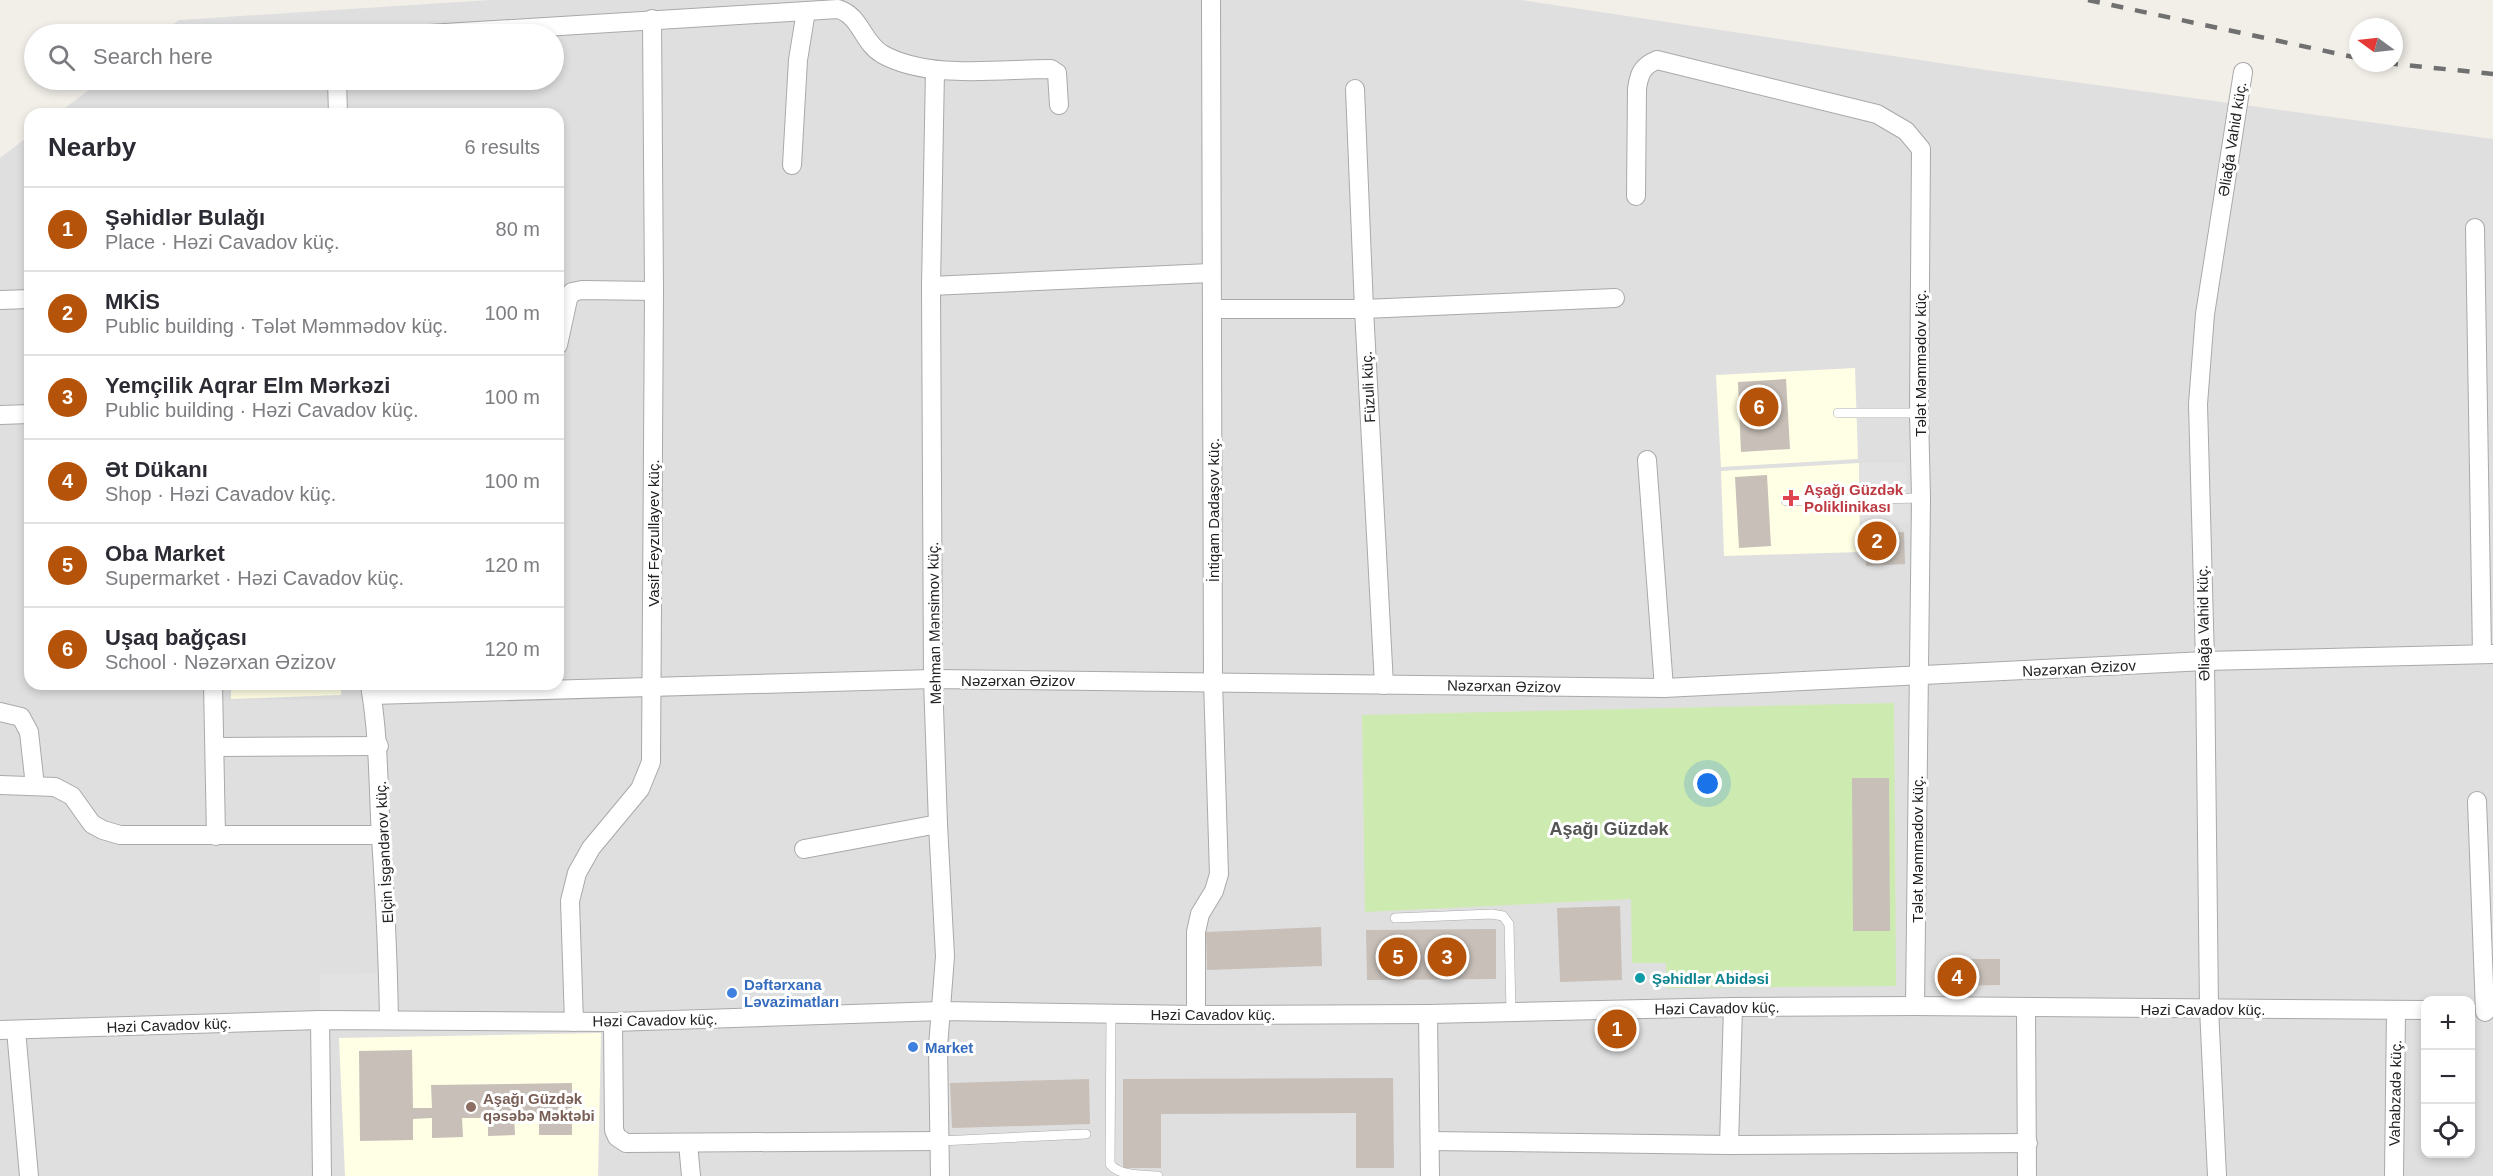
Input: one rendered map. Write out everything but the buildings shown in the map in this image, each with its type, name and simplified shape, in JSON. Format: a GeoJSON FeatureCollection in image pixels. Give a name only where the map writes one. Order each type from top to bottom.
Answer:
{"type":"FeatureCollection","features":[{"type":"Feature","properties":{"kind":"street","name":"İntiqam Dadaşov küç."},"geometry":{"type":"LineString","coordinates":[[1196,1015],[1196,932],[1200,915],[1214,891],[1219,874],[1213,681],[1210,273],[1211,0]]}},
{"type":"Feature","properties":{"kind":"street"},"geometry":{"type":"LineString","coordinates":[[564,26],[838,9],[848,12],[854,18],[868,42],[882,54],[935,70],[1051,69],[1057,73],[1059,105]]}},
{"type":"Feature","properties":{"kind":"street"},"geometry":{"type":"LineString","coordinates":[[792,165],[798,60],[806,11]]}},
{"type":"Feature","properties":{"kind":"street","name":"Vasif Feyzullayev küç."},"geometry":{"type":"LineString","coordinates":[[574,1022],[570,901],[577,873],[591,848],[640,789],[651,762],[654,291],[652,20]]}},
{"type":"Feature","properties":{"kind":"street","name":"Tələt Məmmədov küç."},"geometry":{"type":"LineString","coordinates":[[1636,196],[1639,75],[1646,64],[1657,60],[1877,114],[1906,131],[1921,149],[1919,413],[1921,498],[1916,1006]]}},
{"type":"Feature","properties":{"kind":"street","name":"Mehman Mənsimov küç."},"geometry":{"type":"LineString","coordinates":[[935,70],[931,286],[933,679],[945,956],[938,1047],[940,1176]]}},
{"type":"Feature","properties":{"kind":"street","name":"Əliağa Vahid küç."},"geometry":{"type":"LineString","coordinates":[[2217,1176],[2210,1008],[2205,661],[2198,404],[2205,314],[2243,72]]}},
{"type":"Feature","properties":{"kind":"street","name":"Füzuli küç."},"geometry":{"type":"LineString","coordinates":[[1355,89],[1384,685]]}},
{"type":"Feature","properties":{"kind":"street"},"geometry":{"type":"LineString","coordinates":[[337,90],[338,108]]}},
{"type":"Feature","properties":{"kind":"street"},"geometry":{"type":"LineString","coordinates":[[2475,228],[2488,654]]}},
{"type":"Feature","properties":{"kind":"street"},"geometry":{"type":"LineString","coordinates":[[931,286],[1210,273]]}},
{"type":"Feature","properties":{"kind":"street"},"geometry":{"type":"LineString","coordinates":[[564,317],[572,292],[582,290],[654,291]]}},
{"type":"Feature","properties":{"kind":"street"},"geometry":{"type":"LineString","coordinates":[[1212,309],[1364,309],[1616,298]]}},
{"type":"Feature","properties":{"kind":"street"},"geometry":{"type":"LineString","coordinates":[[0,300],[24,299]]}},
{"type":"Feature","properties":{"kind":"street"},"geometry":{"type":"LineString","coordinates":[[0,415],[24,414]]}},
{"type":"Feature","properties":{"kind":"street"},"geometry":{"type":"LineString","coordinates":[[1647,460],[1664,688]]}},
{"type":"Feature","properties":{"kind":"street","name":"Nəzərxan Əzizov"},"geometry":{"type":"LineString","coordinates":[[564,688],[933,679],[1664,688],[2205,661],[2488,654]]}},
{"type":"Feature","properties":{"kind":"street"},"geometry":{"type":"LineString","coordinates":[[213,690],[216,836]]}},
{"type":"Feature","properties":{"kind":"street","name":"Elçin İsgəndərov küç."},"geometry":{"type":"LineString","coordinates":[[371,690],[379,746],[381,836],[388,924],[389,1020]]}},
{"type":"Feature","properties":{"kind":"street"},"geometry":{"type":"LineString","coordinates":[[0,712],[21,717],[29,732],[35,786]]}},
{"type":"Feature","properties":{"kind":"street"},"geometry":{"type":"LineString","coordinates":[[216,747],[379,746]]}},
{"type":"Feature","properties":{"kind":"street"},"geometry":{"type":"LineString","coordinates":[[0,785],[56,787],[72,796],[93,824],[120,836],[381,836]]}},
{"type":"Feature","properties":{"kind":"street"},"geometry":{"type":"LineString","coordinates":[[2477,801],[2483,1012]]}},
{"type":"Feature","properties":{"kind":"street"},"geometry":{"type":"LineString","coordinates":[[804,849],[938,824]]}},
{"type":"Feature","properties":{"kind":"street","name":"Həzi Cavadov küç."},"geometry":{"type":"LineString","coordinates":[[8,1030],[320,1020],[614,1022],[941,1011],[1196,1015],[1428,1014],[1733,1007],[1916,1006],[2421,1010]]}},
{"type":"Feature","properties":{"kind":"street"},"geometry":{"type":"LineString","coordinates":[[1729,1145],[1733,1007]]}},
{"type":"Feature","properties":{"kind":"street"},"geometry":{"type":"LineString","coordinates":[[2026,1008],[2027,1176]]}},
{"type":"Feature","properties":{"kind":"street","name":"Vahabzadə küç."},"geometry":{"type":"LineString","coordinates":[[2394,1176],[2396,1010]]}},
{"type":"Feature","properties":{"kind":"street"},"geometry":{"type":"LineString","coordinates":[[1428,1014],[1430,1176]]}},
{"type":"Feature","properties":{"kind":"street"},"geometry":{"type":"LineString","coordinates":[[320,1020],[322,1176]]}},
{"type":"Feature","properties":{"kind":"street"},"geometry":{"type":"LineString","coordinates":[[614,1022],[614,1130],[617,1137],[626,1143],[639,1145],[940,1141]]}},
{"type":"Feature","properties":{"kind":"street"},"geometry":{"type":"LineString","coordinates":[[8,1030],[29,1176]]}},
{"type":"Feature","properties":{"kind":"street"},"geometry":{"type":"LineString","coordinates":[[1430,1141],[1729,1145],[2028,1143]]}},
{"type":"Feature","properties":{"kind":"street"},"geometry":{"type":"LineString","coordinates":[[688,1143],[691,1176]]}},
{"type":"Feature","properties":{"kind":"lane"},"geometry":{"type":"LineString","coordinates":[[1838,413],[1919,413]]}},
{"type":"Feature","properties":{"kind":"lane"},"geometry":{"type":"LineString","coordinates":[[1786,501],[1921,498]]}},
{"type":"Feature","properties":{"kind":"lane"},"geometry":{"type":"LineString","coordinates":[[1395,918],[1492,914],[1503,916],[1509,924],[1510,1012]]}},
{"type":"Feature","properties":{"kind":"lane"},"geometry":{"type":"LineString","coordinates":[[1112,1014],[1110,1164],[1114,1172],[1121,1175],[1158,1176]]}},
{"type":"Feature","properties":{"kind":"lane"},"geometry":{"type":"LineString","coordinates":[[940,1141],[1086,1134]]}},
{"type":"Feature","properties":{"kind":"shaded area","name":"Aşağı Güzdək"},"geometry":{"type":"Polygon","coordinates":[[[490,0],[1521,0],[1986,70],[2493,139],[2493,1176],[0,1176],[0,158],[24,140],[24,690],[564,690],[564,108],[65,108],[89,90],[564,90],[564,24],[174,24],[179,20],[490,0]]]}},
{"type":"Feature","properties":{"kind":"shaded area"},"geometry":{"type":"Polygon","coordinates":[[[1855,368],[1858,459],[1721,467],[1716,375],[1855,368]]]}},
{"type":"Feature","properties":{"kind":"shaded area","name":"Aşağı Güzdək Poliklinikası"},"geometry":{"type":"Polygon","coordinates":[[[1859,463],[1860,552],[1724,556],[1721,471],[1859,463]]]}},
{"type":"Feature","properties":{"kind":"shaded area"},"geometry":{"type":"Polygon","coordinates":[[[1859,463],[1906,463],[1910,523],[1860,526],[1859,463]]]}},
{"type":"Feature","properties":{"kind":"shaded area"},"geometry":{"type":"Polygon","coordinates":[[[231,690],[341,690],[341,695],[231,699],[231,690]]]}},
{"type":"Feature","properties":{"kind":"shaded area"},"geometry":{"type":"Polygon","coordinates":[[[388,973],[389,1020],[320,1020],[320,974],[388,973]]]}},
{"type":"Feature","properties":{"kind":"shaded area","name":"Aşağı Güzdək qəsəbə Məktəbi"},"geometry":{"type":"Polygon","coordinates":[[[601,1033],[598,1176],[345,1176],[339,1038],[601,1033]]]}},
{"type":"Feature","properties":{"kind":"green space"},"geometry":{"type":"Polygon","coordinates":[[[1894,703],[1896,986],[1667,988],[1666,963],[1632,963],[1631,899],[1365,912],[1362,715],[1894,703]]]}},
{"type":"Feature","properties":{"kind":"railway"},"geometry":{"type":"LineString","coordinates":[[2088,0],[2349,56]]}},
{"type":"Feature","properties":{"kind":"railway"},"geometry":{"type":"LineString","coordinates":[[2403,65],[2493,74]]}},
{"type":"Feature","properties":{"kind":"place","name":"Uşaq bağçası"},"geometry":{"type":"Point","coordinates":[1759,407]}},
{"type":"Feature","properties":{"kind":"place","name":"Aşağı Güzdək Poliklinikası"},"geometry":{"type":"Point","coordinates":[1791,498]}},
{"type":"Feature","properties":{"kind":"place","name":"MKİS"},"geometry":{"type":"Point","coordinates":[1877,541]}},
{"type":"Feature","properties":{"kind":"place","name":"Oba Market"},"geometry":{"type":"Point","coordinates":[1398,957]}},
{"type":"Feature","properties":{"kind":"place","name":"Yemçilik Aqrar Elm Mərkəzi"},"geometry":{"type":"Point","coordinates":[1447,957]}},
{"type":"Feature","properties":{"kind":"place","name":"Ət Dükanı"},"geometry":{"type":"Point","coordinates":[1957,977]}},
{"type":"Feature","properties":{"kind":"place","name":"Şəhidlər Abidəsi"},"geometry":{"type":"Point","coordinates":[1640,978]}},
{"type":"Feature","properties":{"kind":"place","name":"Dəftərxana Ləvazimatları"},"geometry":{"type":"Point","coordinates":[732,993]}},
{"type":"Feature","properties":{"kind":"place","name":"Şəhidlər Bulağı"},"geometry":{"type":"Point","coordinates":[1617,1029]}},
{"type":"Feature","properties":{"kind":"place","name":"Market"},"geometry":{"type":"Point","coordinates":[913,1047]}},
{"type":"Feature","properties":{"kind":"place","name":"Aşağı Güzdək qəsəbə Məktəbi"},"geometry":{"type":"Point","coordinates":[471,1107]}},
{"type":"Feature","properties":{"kind":"district","name":"Aşağı Güzdək"},"geometry":{"type":"Point","coordinates":[1609,829]}}]}
